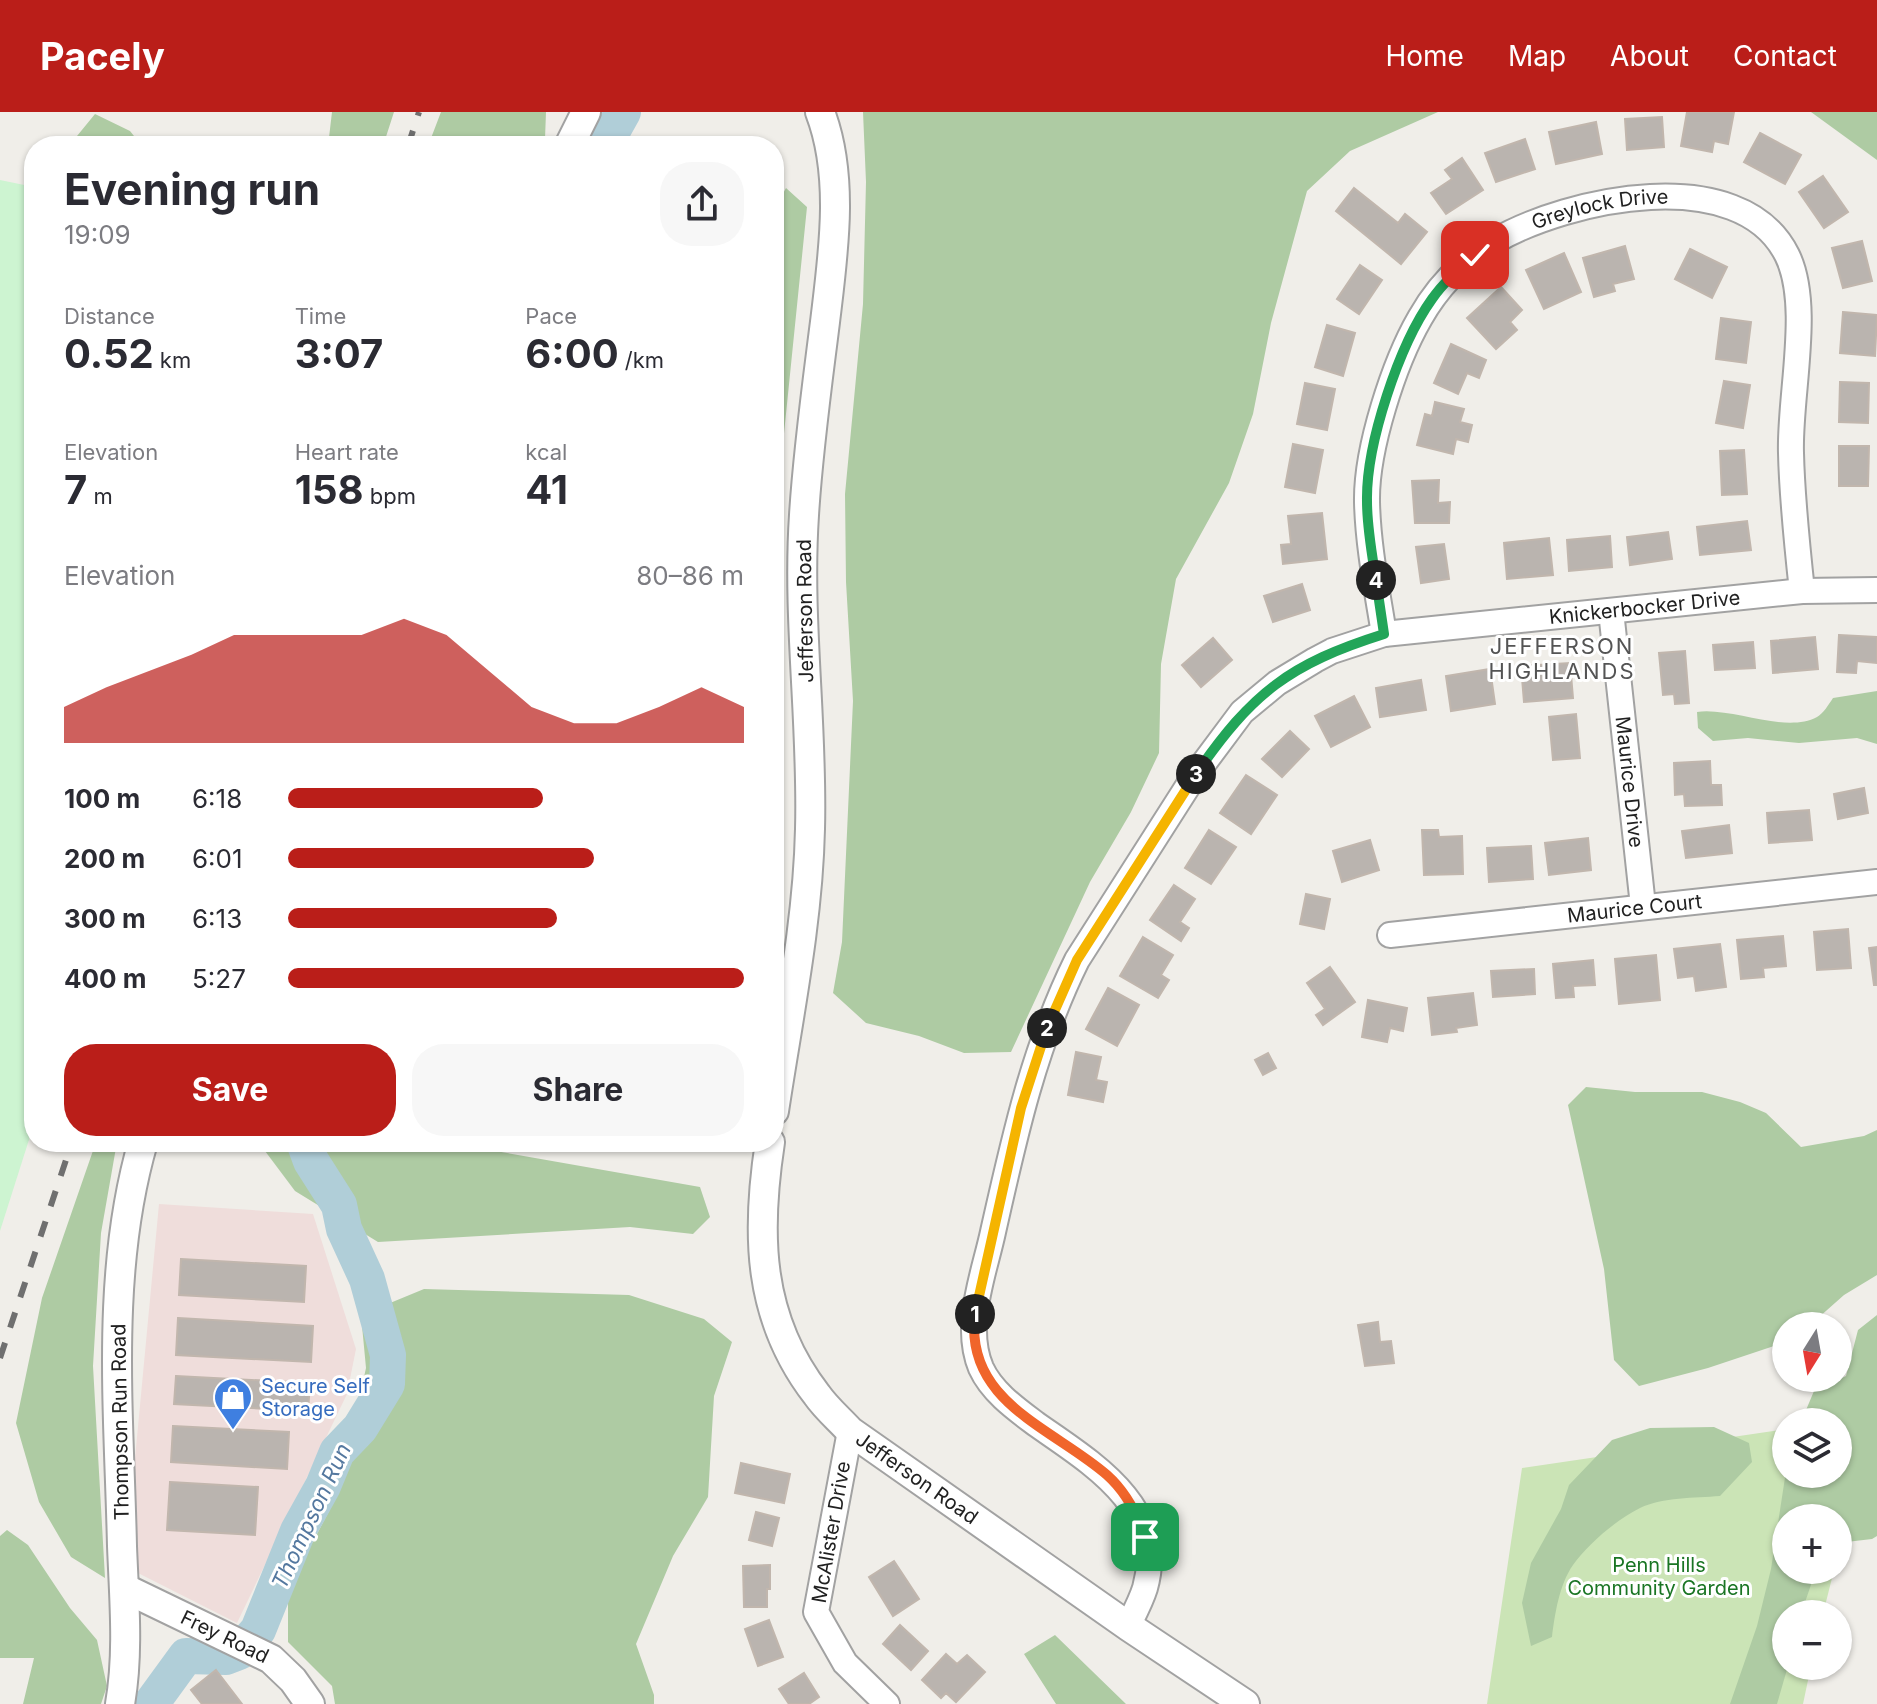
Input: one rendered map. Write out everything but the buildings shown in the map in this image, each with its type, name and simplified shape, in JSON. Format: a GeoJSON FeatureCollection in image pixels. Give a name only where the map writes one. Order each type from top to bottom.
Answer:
{"type":"FeatureCollection","features":[{"type":"Feature","properties":{"kind":"street"},"geometry":{"type":"LineString","coordinates":[[574,136],[586,112]]}},
{"type":"Feature","properties":{"kind":"street"},"geometry":{"type":"LineString","coordinates":[[796,112],[820,138],[831,161]]}},
{"type":"Feature","properties":{"kind":"street","name":"Jefferson Road"},"geometry":{"type":"LineString","coordinates":[[784,1042],[807,884],[810,782],[803,618],[804,515],[831,271],[834,212],[831,161],[820,112]]}},
{"type":"Feature","properties":{"kind":"street"},"geometry":{"type":"LineString","coordinates":[[831,161],[832,112]]}},
{"type":"Feature","properties":{"kind":"street","name":"Greylock Drive"},"geometry":{"type":"LineString","coordinates":[[1384,634],[1369,535],[1368,482],[1378,428],[1403,354],[1419,319],[1451,276],[1516,230],[1576,208],[1639,200],[1690,198],[1738,208],[1773,235],[1788,258],[1795,285],[1798,318],[1790,451],[1802,591]]}},
{"type":"Feature","properties":{"kind":"street","name":"Knickerbocker Drive"},"geometry":{"type":"LineString","coordinates":[[1128,1626],[1145,1586],[1147,1571],[1145,1537],[1131,1504],[1107,1475],[1003,1397],[990,1383],[978,1358],[975,1317],[1021,1108],[1061,992],[1077,960],[1195,775],[1228,729],[1260,695],[1295,671],[1332,651],[1384,634],[1802,591],[1877,590]]}},
{"type":"Feature","properties":{"kind":"street","name":"Maurice Drive"},"geometry":{"type":"LineString","coordinates":[[1611,611],[1643,906]]}},
{"type":"Feature","properties":{"kind":"street","name":"Maurice Court"},"geometry":{"type":"LineString","coordinates":[[1390,935],[1877,882]]}},
{"type":"Feature","properties":{"kind":"street","name":"Thompson Run Road"},"geometry":{"type":"LineString","coordinates":[[120,1704],[124,1588],[117,1293],[128,1203],[141,1152]]}},
{"type":"Feature","properties":{"kind":"street","name":"Jefferson Road"},"geometry":{"type":"LineString","coordinates":[[769,1152],[762,1210],[767,1290],[778,1325],[816,1394],[850,1431],[1245,1704]]}},
{"type":"Feature","properties":{"kind":"street","name":"McAlister Drive"},"geometry":{"type":"LineString","coordinates":[[850,1431],[816,1612],[845,1663],[887,1704]]}},
{"type":"Feature","properties":{"kind":"street","name":"Frey Road"},"geometry":{"type":"LineString","coordinates":[[124,1588],[271,1659],[293,1680],[310,1704]]}},
{"type":"Feature","properties":{"kind":"shaded area","name":"Secure Self Storage"},"geometry":{"type":"Polygon","coordinates":[[[159,1204],[313,1214],[356,1349],[347,1394],[237,1623],[138,1573],[134,1469],[159,1204]]]}},
{"type":"Feature","properties":{"kind":"green space"},"geometry":{"type":"Polygon","coordinates":[[[332,112],[394,112],[386,136],[329,136],[332,112]]]}},
{"type":"Feature","properties":{"kind":"green space"},"geometry":{"type":"Polygon","coordinates":[[[441,112],[546,112],[545,136],[432,136],[441,112]]]}},
{"type":"Feature","properties":{"kind":"green space"},"geometry":{"type":"Polygon","coordinates":[[[863,112],[1438,112],[1350,151],[1307,191],[1271,323],[1253,414],[1229,483],[1176,579],[1161,664],[1159,753],[1131,812],[1090,882],[1011,1052],[964,1053],[919,1036],[866,1023],[833,993],[842,942],[853,701],[845,494],[863,304],[866,182],[863,112]]]}},
{"type":"Feature","properties":{"kind":"green space"},"geometry":{"type":"Polygon","coordinates":[[[1811,112],[1877,112],[1877,160],[1811,112]]]}},
{"type":"Feature","properties":{"kind":"green space"},"geometry":{"type":"Polygon","coordinates":[[[95,114],[134,136],[77,136],[95,114]]]}},
{"type":"Feature","properties":{"kind":"green space"},"geometry":{"type":"Polygon","coordinates":[[[0,180],[24,185],[25,1152],[0,1231],[0,180]]]}},
{"type":"Feature","properties":{"kind":"green space"},"geometry":{"type":"Polygon","coordinates":[[[786,188],[807,207],[784,434],[786,188]]]}},
{"type":"Feature","properties":{"kind":"green space"},"geometry":{"type":"Polygon","coordinates":[[[1877,691],[1877,744],[1857,738],[1799,743],[1748,738],[1713,741],[1698,728],[1697,712],[1711,711],[1790,723],[1819,716],[1833,698],[1877,691]]]}},
{"type":"Feature","properties":{"kind":"green space"},"geometry":{"type":"Polygon","coordinates":[[[1586,1087],[1635,1092],[1702,1092],[1766,1113],[1801,1147],[1864,1136],[1877,1130],[1877,1275],[1844,1295],[1825,1312],[1772,1312],[1772,1347],[1639,1386],[1614,1360],[1604,1269],[1568,1105],[1586,1087]]]}},
{"type":"Feature","properties":{"kind":"green space"},"geometry":{"type":"Polygon","coordinates":[[[93,1152],[115,1152],[101,1233],[93,1366],[105,1578],[71,1557],[39,1502],[16,1423],[42,1298],[93,1152]]]}},
{"type":"Feature","properties":{"kind":"green space"},"geometry":{"type":"Polygon","coordinates":[[[266,1152],[501,1152],[700,1187],[710,1217],[693,1234],[630,1227],[378,1242],[295,1191],[266,1152]]]}},
{"type":"Feature","properties":{"kind":"green space"},"geometry":{"type":"Polygon","coordinates":[[[424,1289],[629,1295],[704,1319],[732,1342],[714,1396],[708,1497],[673,1556],[636,1644],[654,1695],[654,1704],[335,1704],[332,1686],[288,1642],[288,1589],[338,1494],[366,1368],[361,1315],[424,1289]]]}},
{"type":"Feature","properties":{"kind":"green space"},"geometry":{"type":"Polygon","coordinates":[[[1877,1315],[1877,1536],[1852,1541],[1852,1504],[1781,1504],[1783,1488],[1852,1488],[1852,1408],[1807,1408],[1814,1392],[1852,1392],[1852,1353],[1858,1330],[1877,1315]]]}},
{"type":"Feature","properties":{"kind":"green space","name":"Penn Hills Community Garden"},"geometry":{"type":"Polygon","coordinates":[[[1869,1416],[1849,1504],[1772,1504],[1772,1584],[1830,1584],[1826,1600],[1772,1600],[1772,1680],[1808,1680],[1803,1704],[1487,1704],[1522,1468],[1772,1431],[1772,1488],[1852,1488],[1852,1419],[1869,1416]]]}},
{"type":"Feature","properties":{"kind":"green space"},"geometry":{"type":"Polygon","coordinates":[[[1714,1427],[1749,1443],[1752,1462],[1720,1496],[1649,1504],[1603,1533],[1579,1557],[1564,1581],[1552,1637],[1531,1646],[1522,1603],[1531,1563],[1561,1509],[1569,1485],[1612,1440],[1650,1428],[1714,1427]]]}},
{"type":"Feature","properties":{"kind":"green space"},"geometry":{"type":"Polygon","coordinates":[[[7,1530],[28,1545],[70,1608],[97,1640],[107,1686],[101,1704],[23,1704],[34,1658],[0,1658],[0,1536],[7,1530]]]}},
{"type":"Feature","properties":{"kind":"green space"},"geometry":{"type":"Polygon","coordinates":[[[1772,1562],[1772,1584],[1811,1584],[1806,1600],[1772,1600],[1772,1680],[1784,1680],[1777,1704],[1730,1704],[1757,1626],[1772,1562]]]}},
{"type":"Feature","properties":{"kind":"green space"},"geometry":{"type":"Polygon","coordinates":[[[1055,1635],[1126,1704],[1056,1704],[1024,1654],[1055,1635]]]}},
{"type":"Feature","properties":{"kind":"waterway","name":"Thompson Run"},"geometry":{"type":"LineString","coordinates":[[610,136],[623,112]]}},
{"type":"Feature","properties":{"kind":"waterway","name":"Thompson Run"},"geometry":{"type":"LineString","coordinates":[[151,1704],[186,1656],[226,1657],[239,1652],[258,1630],[298,1531],[323,1486],[337,1452],[360,1428],[387,1384],[388,1355],[367,1279],[344,1229],[339,1205],[308,1152]]}},
{"type":"Feature","properties":{"kind":"railway"},"geometry":{"type":"LineString","coordinates":[[411,136],[419,112]]}},
{"type":"Feature","properties":{"kind":"railway"},"geometry":{"type":"LineString","coordinates":[[0,1358],[69,1152]]}},
{"type":"Feature","properties":{"kind":"place","name":"Secure Self Storage"},"geometry":{"type":"Point","coordinates":[233,1431]}},
{"type":"Feature","properties":{"kind":"district","name":"JEFFERSON HIGHLANDS"},"geometry":{"type":"Point","coordinates":[1562,658]}},
{"type":"Feature","properties":{"kind":"route"},"geometry":{"type":"LineString","coordinates":[[1145,1537],[1140,1521],[1121,1490],[1107,1475],[1003,1397],[990,1383],[978,1358],[975,1317],[1021,1108],[1036,1057],[1077,960],[1195,775],[1228,729],[1260,695],[1295,671],[1332,651],[1384,634],[1369,535],[1367,500],[1378,428],[1408,341],[1419,319],[1445,283],[1475,255]]}}]}
